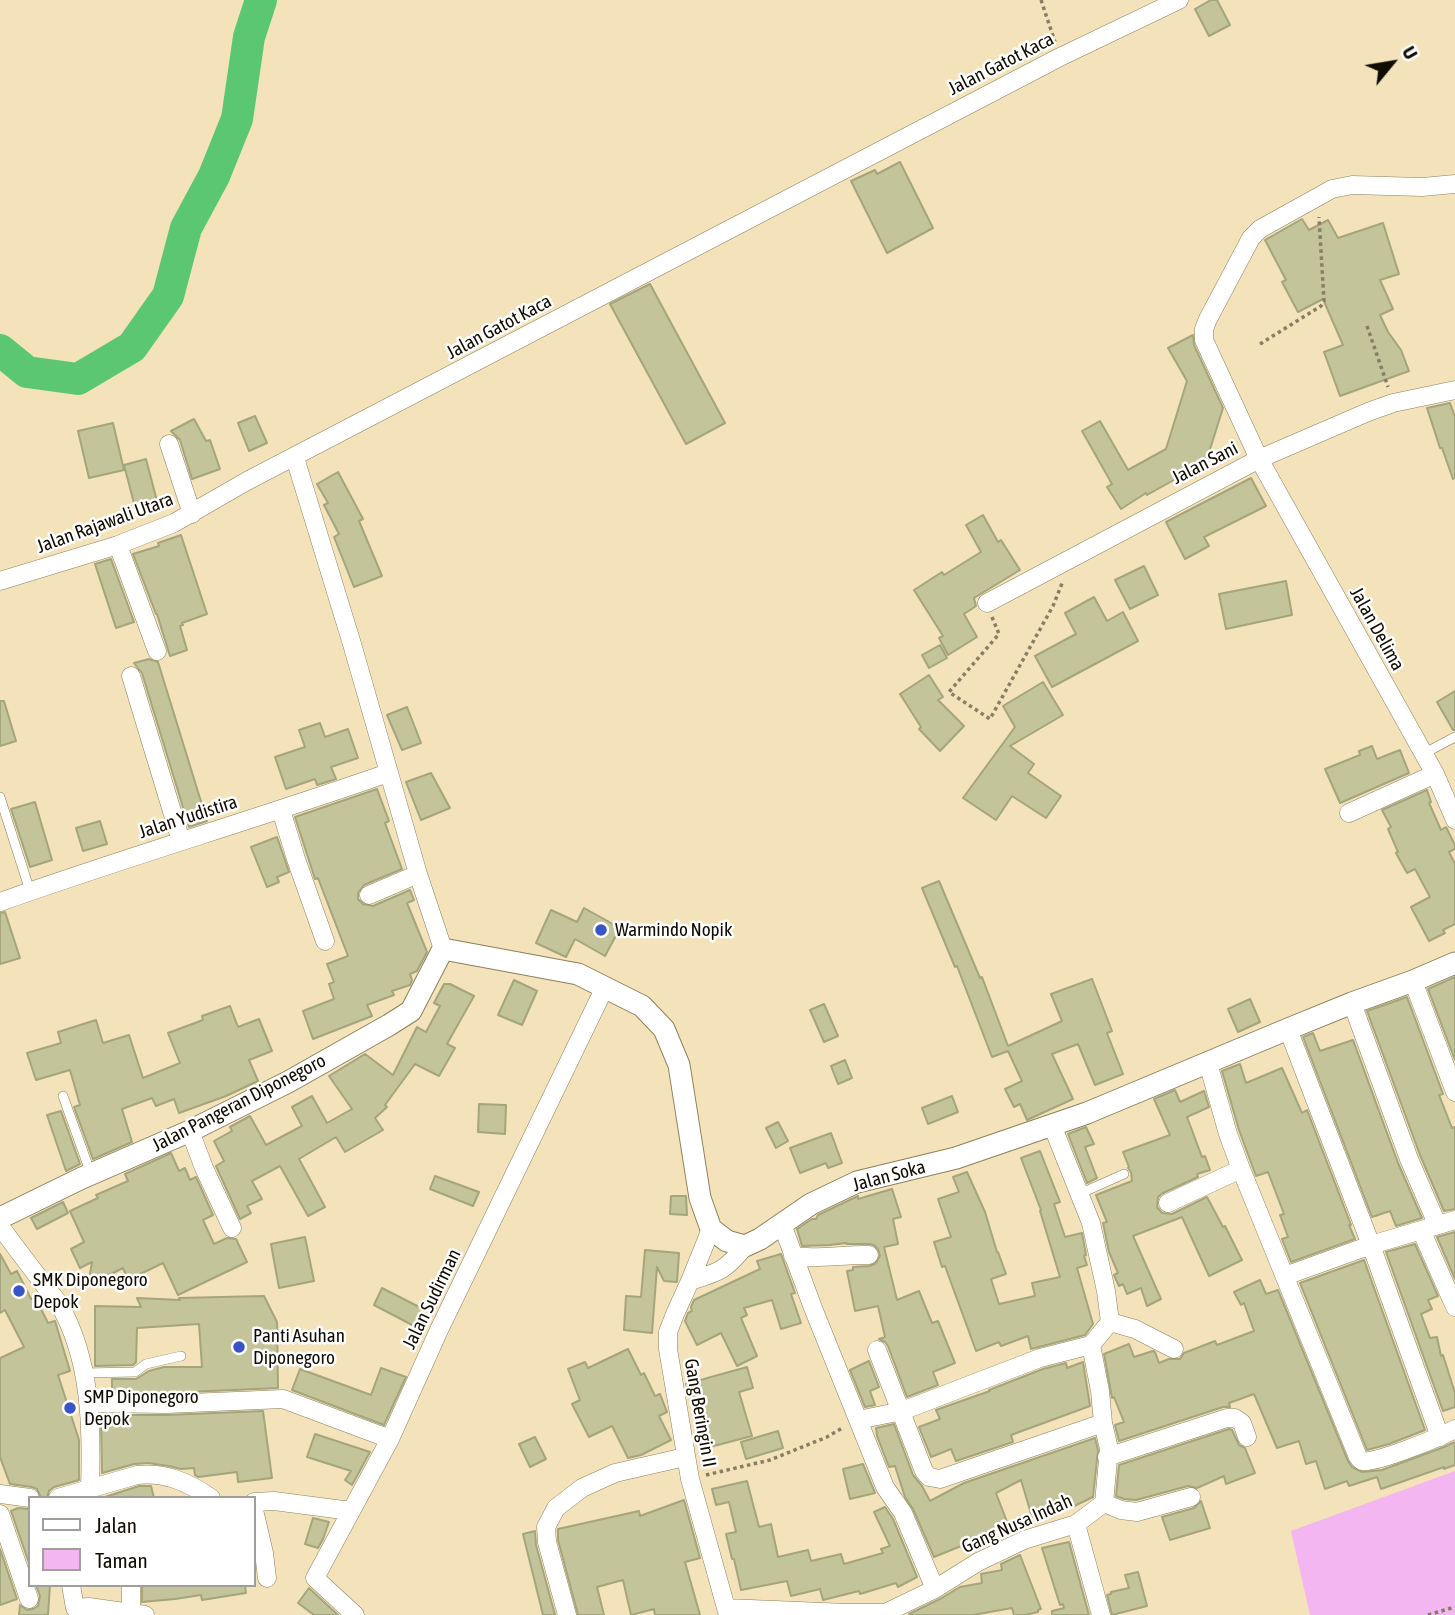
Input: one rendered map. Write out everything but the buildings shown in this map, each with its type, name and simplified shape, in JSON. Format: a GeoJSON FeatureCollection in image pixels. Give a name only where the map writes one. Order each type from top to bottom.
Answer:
{"type":"FeatureCollection","features":[{"type":"Feature","properties":{"kind":"street","name":"Jalan Gatot Kaca"},"geometry":{"type":"LineString","coordinates":[[295,458],[1060,57],[1179,0]]}},
{"type":"Feature","properties":{"kind":"street","name":"Jalan Delima"},"geometry":{"type":"LineString","coordinates":[[1455,184],[1422,187],[1352,185],[1332,189],[1313,198],[1254,234],[1204,329],[1208,352],[1259,459],[1435,774],[1455,820]]}},
{"type":"Feature","properties":{"kind":"street","name":"Jalan Sani"},"geometry":{"type":"LineString","coordinates":[[986,603],[1259,459],[1368,412],[1394,403],[1455,390]]}},
{"type":"Feature","properties":{"kind":"street"},"geometry":{"type":"LineString","coordinates":[[169,444],[192,514]]}},
{"type":"Feature","properties":{"kind":"street","name":"Jalan Rajawali Utara"},"geometry":{"type":"LineString","coordinates":[[0,581],[118,545],[174,523],[247,481],[295,458]]}},
{"type":"Feature","properties":{"kind":"street"},"geometry":{"type":"LineString","coordinates":[[295,458],[418,874],[443,949],[578,974],[642,1006],[664,1029],[679,1065],[700,1198],[712,1229],[727,1241],[745,1245],[731,1263],[717,1272],[690,1281]]}},
{"type":"Feature","properties":{"kind":"street"},"geometry":{"type":"LineString","coordinates":[[118,545],[157,651]]}},
{"type":"Feature","properties":{"kind":"street"},"geometry":{"type":"LineString","coordinates":[[131,676],[181,841]]}},
{"type":"Feature","properties":{"kind":"street","name":"Jalan Yudistira"},"geometry":{"type":"LineString","coordinates":[[0,902],[388,773]]}},
{"type":"Feature","properties":{"kind":"street"},"geometry":{"type":"LineString","coordinates":[[1349,813],[1435,774]]}},
{"type":"Feature","properties":{"kind":"street"},"geometry":{"type":"LineString","coordinates":[[281,810],[325,941]]}},
{"type":"Feature","properties":{"kind":"street"},"geometry":{"type":"LineString","coordinates":[[369,895],[418,874]]}},
{"type":"Feature","properties":{"kind":"street","name":"Jalan Pangeran Diponegoro"},"geometry":{"type":"LineString","coordinates":[[0,1218],[91,1174],[190,1131],[288,1082],[388,1025],[411,1011],[443,949]]}},
{"type":"Feature","properties":{"kind":"street","name":"Jalan Soka"},"geometry":{"type":"LineString","coordinates":[[745,1245],[761,1239],[811,1204],[857,1181],[956,1158],[1087,1113],[1455,963]]}},
{"type":"Feature","properties":{"kind":"street"},"geometry":{"type":"LineString","coordinates":[[1413,981],[1455,1091]]}},
{"type":"Feature","properties":{"kind":"street","name":"Jalan Sudirman"},"geometry":{"type":"LineString","coordinates":[[355,1615],[315,1578],[390,1439],[439,1331],[605,987]]}},
{"type":"Feature","properties":{"kind":"street"},"geometry":{"type":"LineString","coordinates":[[1352,1003],[1409,1158],[1455,1307]]}},
{"type":"Feature","properties":{"kind":"street"},"geometry":{"type":"LineString","coordinates":[[1208,1063],[1241,1170],[1360,1461],[1386,1456],[1447,1433],[1288,1029]]}},
{"type":"Feature","properties":{"kind":"street"},"geometry":{"type":"LineString","coordinates":[[858,1420],[902,1411],[1040,1358],[1091,1345],[1110,1322],[1091,1223],[1052,1125]]}},
{"type":"Feature","properties":{"kind":"street"},"geometry":{"type":"LineString","coordinates":[[190,1131],[232,1228]]}},
{"type":"Feature","properties":{"kind":"street"},"geometry":{"type":"LineString","coordinates":[[1168,1203],[1241,1170]]}},
{"type":"Feature","properties":{"kind":"street"},"geometry":{"type":"LineString","coordinates":[[1285,1276],[1371,1245],[1455,1220]]}},
{"type":"Feature","properties":{"kind":"street"},"geometry":{"type":"LineString","coordinates":[[782,1224],[885,1487],[902,1513],[935,1590]]}},
{"type":"Feature","properties":{"kind":"street"},"geometry":{"type":"LineString","coordinates":[[0,1226],[58,1304],[78,1345],[88,1403],[90,1488]]}},
{"type":"Feature","properties":{"kind":"street","name":"Gang Beringin II"},"geometry":{"type":"LineString","coordinates":[[712,1229],[668,1332],[668,1349],[685,1457],[727,1612]]}},
{"type":"Feature","properties":{"kind":"street"},"geometry":{"type":"LineString","coordinates":[[793,1256],[815,1258],[869,1255]]}},
{"type":"Feature","properties":{"kind":"street"},"geometry":{"type":"LineString","coordinates":[[1110,1322],[1135,1329],[1174,1349]]}},
{"type":"Feature","properties":{"kind":"street","name":"Gang Nusa Indah"},"geometry":{"type":"LineString","coordinates":[[727,1612],[886,1614],[935,1590],[978,1562],[1024,1540],[1076,1524],[1104,1503],[1109,1449],[1091,1345]]}},
{"type":"Feature","properties":{"kind":"street"},"geometry":{"type":"LineString","coordinates":[[877,1350],[924,1471],[929,1477],[940,1479],[1103,1423]]}},
{"type":"Feature","properties":{"kind":"street"},"geometry":{"type":"LineString","coordinates":[[88,1403],[166,1404],[283,1399],[390,1439]]}},
{"type":"Feature","properties":{"kind":"street"},"geometry":{"type":"LineString","coordinates":[[1107,1457],[1227,1418],[1235,1418],[1242,1423],[1247,1437]]}},
{"type":"Feature","properties":{"kind":"street"},"geometry":{"type":"LineString","coordinates":[[567,1615],[547,1542],[546,1527],[556,1508],[582,1488],[615,1473],[685,1457]]}},
{"type":"Feature","properties":{"kind":"street"},"geometry":{"type":"LineString","coordinates":[[64,1496],[149,1474],[170,1476],[208,1496]]}},
{"type":"Feature","properties":{"kind":"street"},"geometry":{"type":"LineString","coordinates":[[0,1494],[28,1498]]}},
{"type":"Feature","properties":{"kind":"street"},"geometry":{"type":"LineString","coordinates":[[1104,1503],[1121,1510],[1138,1512],[1191,1497]]}},
{"type":"Feature","properties":{"kind":"street"},"geometry":{"type":"LineString","coordinates":[[256,1502],[274,1501],[351,1510]]}},
{"type":"Feature","properties":{"kind":"street"},"geometry":{"type":"LineString","coordinates":[[0,1514],[29,1600]]}},
{"type":"Feature","properties":{"kind":"street"},"geometry":{"type":"LineString","coordinates":[[256,1519],[267,1578]]}},
{"type":"Feature","properties":{"kind":"street"},"geometry":{"type":"LineString","coordinates":[[1076,1524],[1101,1615]]}},
{"type":"Feature","properties":{"kind":"street"},"geometry":{"type":"LineString","coordinates":[[71,1587],[75,1608],[89,1607],[138,1614],[131,1587]]}},
{"type":"Feature","properties":{"kind":"lane"},"geometry":{"type":"LineString","coordinates":[[1423,754],[1455,737]]}},
{"type":"Feature","properties":{"kind":"lane"},"geometry":{"type":"LineString","coordinates":[[0,797],[30,891]]}},
{"type":"Feature","properties":{"kind":"lane"},"geometry":{"type":"LineString","coordinates":[[63,1096],[91,1174]]}},
{"type":"Feature","properties":{"kind":"lane"},"geometry":{"type":"LineString","coordinates":[[1079,1194],[1124,1174]]}},
{"type":"Feature","properties":{"kind":"lane"},"geometry":{"type":"LineString","coordinates":[[84,1374],[135,1372],[146,1364],[181,1356]]}},
{"type":"Feature","properties":{"kind":"path"},"geometry":{"type":"LineString","coordinates":[[1041,0],[1060,57]]}},
{"type":"Feature","properties":{"kind":"path"},"geometry":{"type":"LineString","coordinates":[[1260,344],[1321,306],[1324,301],[1319,216],[1313,198]]}},
{"type":"Feature","properties":{"kind":"path"},"geometry":{"type":"LineString","coordinates":[[1367,326],[1394,403]]}},
{"type":"Feature","properties":{"kind":"path"},"geometry":{"type":"LineString","coordinates":[[986,603],[999,634],[949,692],[990,719],[1053,606],[1073,557]]}},
{"type":"Feature","properties":{"kind":"path"},"geometry":{"type":"LineString","coordinates":[[690,1479],[770,1460],[827,1437],[858,1420]]}},
{"type":"Feature","properties":{"kind":"path"},"geometry":{"type":"LineString","coordinates":[[1428,1615],[1455,1607]]}},
{"type":"Feature","properties":{"kind":"green space"},"geometry":{"type":"Polygon","coordinates":[[[1455,1471],[1455,1615],[1310,1615],[1291,1531],[1455,1471]]]}},
{"type":"Feature","properties":{"kind":"waterway"},"geometry":{"type":"LineString","coordinates":[[0,350],[27,372],[78,379],[132,347],[168,296],[186,228],[214,176],[237,119],[249,37],[261,0]]}},
{"type":"Feature","properties":{"kind":"place","name":"Warmindo Nopik"},"geometry":{"type":"Point","coordinates":[601,930]}},
{"type":"Feature","properties":{"kind":"place","name":"SMK Diponegoro Depok"},"geometry":{"type":"Point","coordinates":[19,1291]}},
{"type":"Feature","properties":{"kind":"place","name":"Panti Asuhan Diponegoro"},"geometry":{"type":"Point","coordinates":[239,1347]}},
{"type":"Feature","properties":{"kind":"place","name":"SMP Diponegoro Depok"},"geometry":{"type":"Point","coordinates":[70,1408]}}]}
